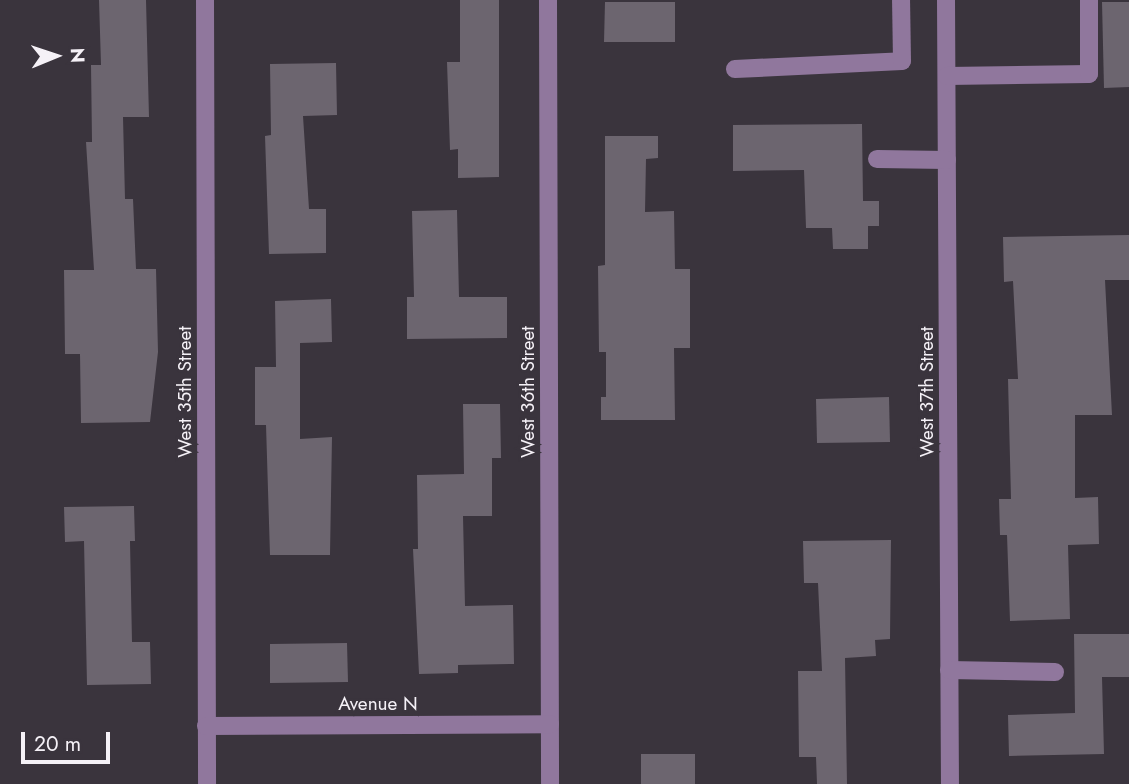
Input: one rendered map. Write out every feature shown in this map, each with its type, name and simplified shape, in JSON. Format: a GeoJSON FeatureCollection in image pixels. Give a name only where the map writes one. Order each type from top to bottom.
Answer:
{"type":"FeatureCollection","features":[{"type":"Feature","properties":{"kind":"street","name":"West 35th Street"},"geometry":{"type":"LineString","coordinates":[[205,0],[207,784]]}},
{"type":"Feature","properties":{"kind":"street","name":"West 36th Street"},"geometry":{"type":"LineString","coordinates":[[548,0],[550,784]]}},
{"type":"Feature","properties":{"kind":"street"},"geometry":{"type":"LineString","coordinates":[[736,69],[902,61],[901,0]]}},
{"type":"Feature","properties":{"kind":"street","name":"West 37th Street"},"geometry":{"type":"LineString","coordinates":[[946,0],[950,784]]}},
{"type":"Feature","properties":{"kind":"street"},"geometry":{"type":"LineString","coordinates":[[947,76],[1089,74],[1088,0]]}},
{"type":"Feature","properties":{"kind":"street"},"geometry":{"type":"LineString","coordinates":[[877,159],[947,160]]}},
{"type":"Feature","properties":{"kind":"street"},"geometry":{"type":"LineString","coordinates":[[949,670],[1055,672]]}},
{"type":"Feature","properties":{"kind":"street","name":"Avenue N"},"geometry":{"type":"LineString","coordinates":[[206,726],[550,724]]}},
{"type":"Feature","properties":{"kind":"building"},"geometry":{"type":"Polygon","coordinates":[[[99,0],[146,0],[149,117],[123,117],[125,199],[133,199],[136,269],[156,269],[158,352],[150,422],[81,423],[80,354],[65,354],[64,270],[94,270],[86,142],[92,142],[91,65],[101,65],[99,0]]]}},
{"type":"Feature","properties":{"kind":"building"},"geometry":{"type":"Polygon","coordinates":[[[460,0],[499,0],[499,177],[458,178],[458,149],[450,150],[447,62],[460,62],[460,0]]]}},
{"type":"Feature","properties":{"kind":"building"},"geometry":{"type":"Polygon","coordinates":[[[605,2],[675,2],[675,42],[604,42],[605,2]]]}},
{"type":"Feature","properties":{"kind":"building"},"geometry":{"type":"Polygon","coordinates":[[[1102,2],[1129,2],[1129,87],[1104,88],[1102,2]]]}},
{"type":"Feature","properties":{"kind":"building"},"geometry":{"type":"Polygon","coordinates":[[[336,63],[337,115],[303,116],[309,209],[326,209],[326,253],[269,254],[265,136],[271,135],[270,64],[336,63]]]}},
{"type":"Feature","properties":{"kind":"building"},"geometry":{"type":"Polygon","coordinates":[[[862,124],[863,201],[879,201],[879,226],[868,226],[868,249],[833,249],[832,228],[806,228],[804,170],[733,171],[733,125],[862,124]]]}},
{"type":"Feature","properties":{"kind":"building"},"geometry":{"type":"Polygon","coordinates":[[[605,136],[658,136],[658,158],[646,159],[645,212],[674,211],[675,269],[690,269],[690,348],[674,348],[675,420],[601,420],[601,397],[606,397],[606,352],[599,352],[598,266],[605,265],[605,136]]]}},
{"type":"Feature","properties":{"kind":"building"},"geometry":{"type":"Polygon","coordinates":[[[457,210],[459,297],[507,297],[507,338],[407,339],[407,297],[414,297],[412,211],[457,210]]]}},
{"type":"Feature","properties":{"kind":"building"},"geometry":{"type":"Polygon","coordinates":[[[1129,235],[1129,280],[1105,280],[1112,415],[1075,415],[1075,498],[1098,497],[1099,544],[1068,545],[1070,619],[1010,621],[1007,535],[1000,535],[999,499],[1011,499],[1008,379],[1018,379],[1013,281],[1004,282],[1003,237],[1129,235]]]}},
{"type":"Feature","properties":{"kind":"building"},"geometry":{"type":"Polygon","coordinates":[[[331,299],[332,342],[300,343],[300,439],[332,437],[330,555],[270,555],[266,425],[255,425],[255,367],[276,367],[275,301],[331,299]]]}},
{"type":"Feature","properties":{"kind":"building"},"geometry":{"type":"Polygon","coordinates":[[[889,397],[890,442],[817,443],[816,399],[889,397]]]}},
{"type":"Feature","properties":{"kind":"building"},"geometry":{"type":"Polygon","coordinates":[[[463,404],[500,404],[501,458],[492,458],[492,516],[463,516],[465,606],[513,605],[514,664],[458,665],[458,673],[419,674],[413,549],[418,549],[417,475],[464,474],[463,404]]]}},
{"type":"Feature","properties":{"kind":"building"},"geometry":{"type":"Polygon","coordinates":[[[134,506],[135,541],[130,541],[132,642],[150,642],[151,684],[87,685],[84,541],[65,542],[64,507],[134,506]]]}},
{"type":"Feature","properties":{"kind":"building"},"geometry":{"type":"Polygon","coordinates":[[[891,540],[890,639],[875,640],[876,656],[845,658],[847,784],[817,784],[816,757],[799,757],[798,671],[822,671],[818,583],[804,583],[803,541],[891,540]]]}},
{"type":"Feature","properties":{"kind":"building"},"geometry":{"type":"Polygon","coordinates":[[[1074,634],[1129,634],[1129,677],[1102,677],[1104,754],[1009,756],[1008,715],[1075,713],[1074,634]]]}},
{"type":"Feature","properties":{"kind":"building"},"geometry":{"type":"Polygon","coordinates":[[[347,643],[348,682],[270,683],[270,644],[347,643]]]}},
{"type":"Feature","properties":{"kind":"building"},"geometry":{"type":"Polygon","coordinates":[[[641,754],[695,754],[695,784],[641,784],[641,754]]]}}]}
